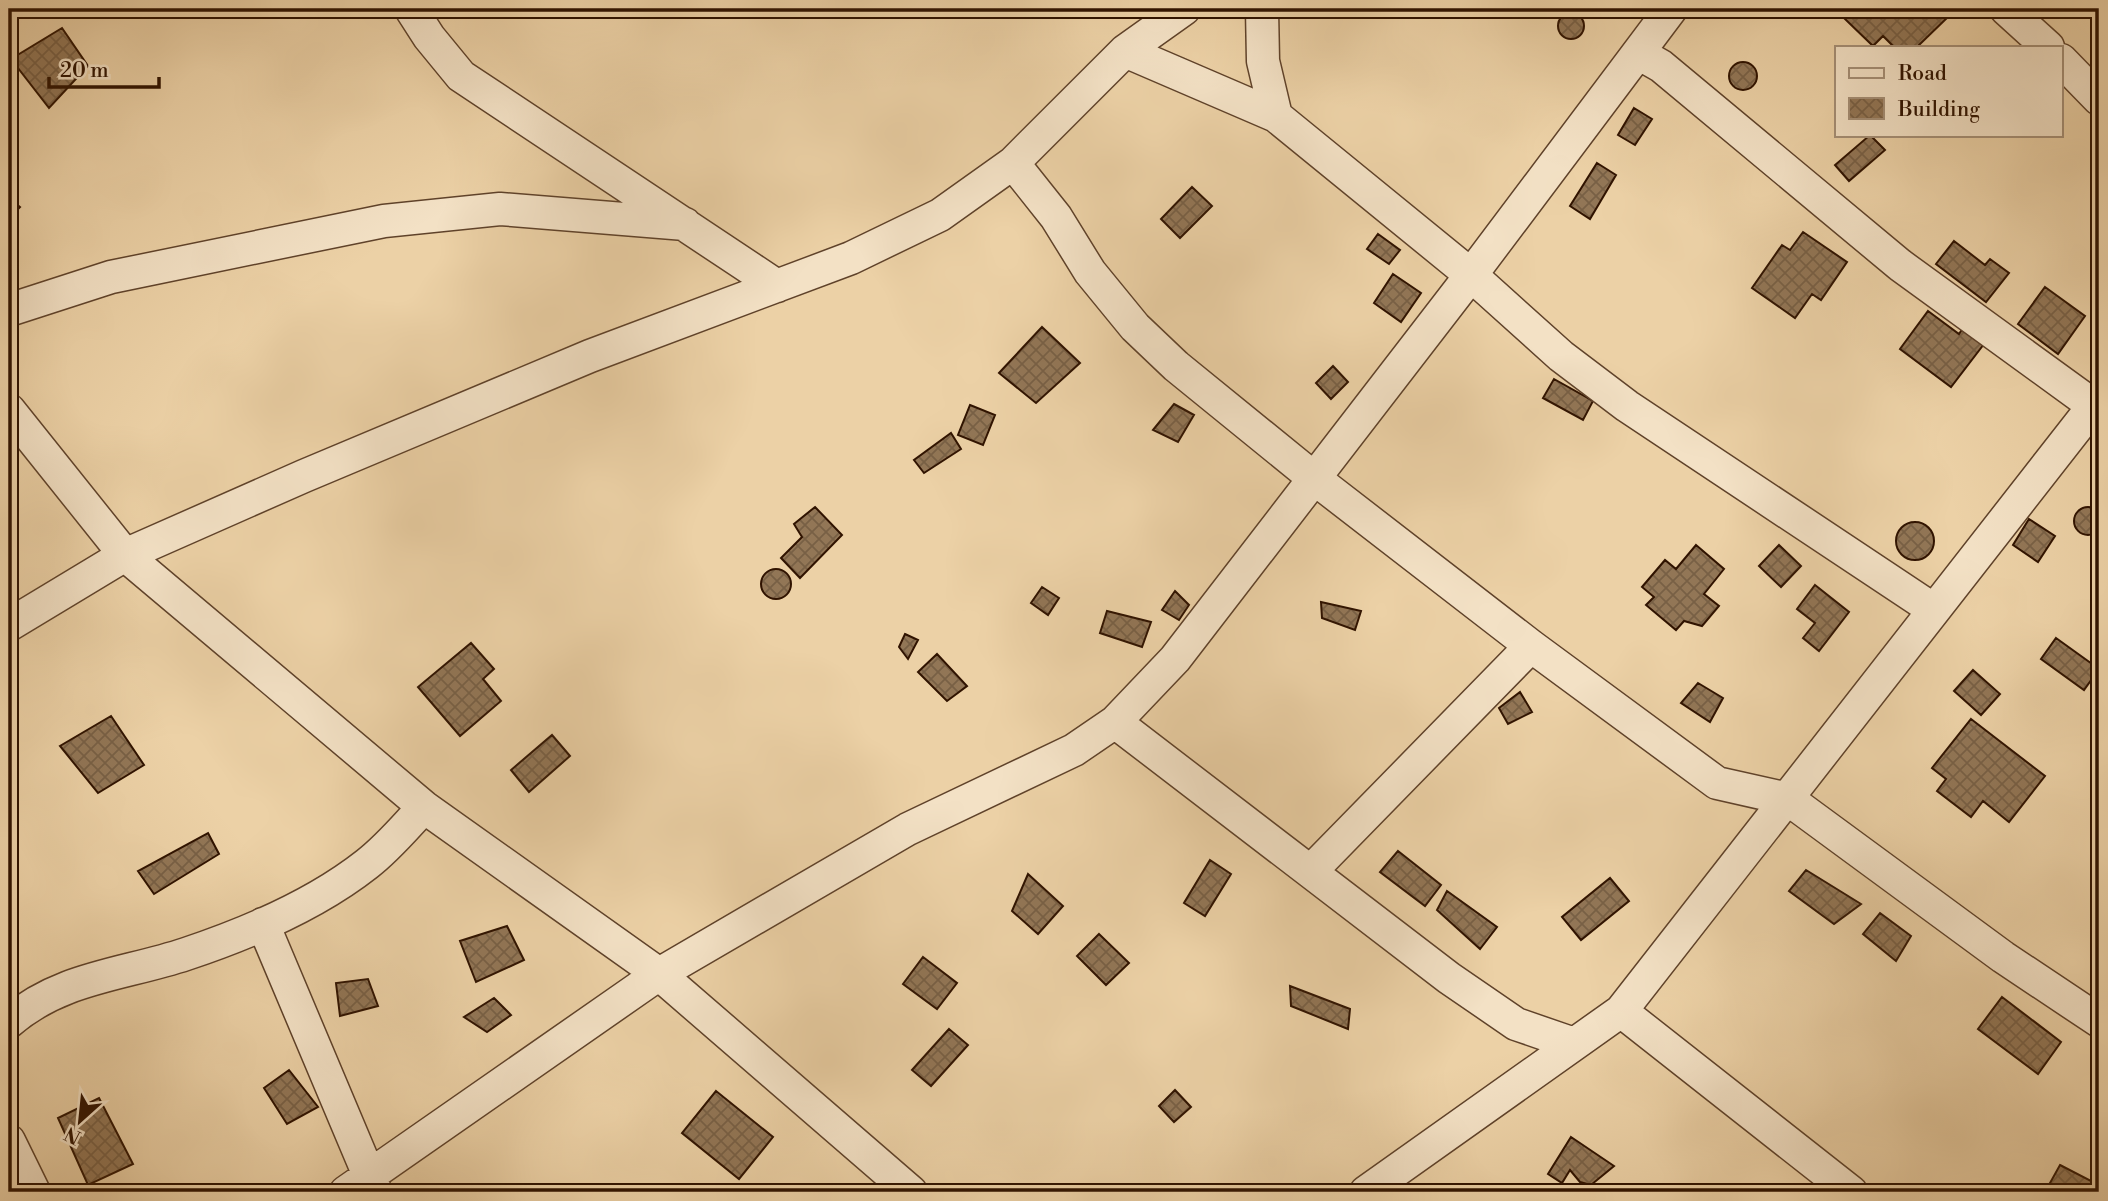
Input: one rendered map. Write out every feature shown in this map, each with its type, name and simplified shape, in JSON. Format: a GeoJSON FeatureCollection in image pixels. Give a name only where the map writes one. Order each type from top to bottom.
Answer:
{"type":"FeatureCollection","features":[{"type":"Feature","properties":{"kind":"street"},"geometry":{"type":"LineString","coordinates":[[411,9],[429,37],[461,76],[777,286]]}},
{"type":"Feature","properties":{"kind":"street"},"geometry":{"type":"LineString","coordinates":[[9,625],[125,555],[590,356],[850,258],[940,215],[1013,163],[1125,51],[1184,9]]}},
{"type":"Feature","properties":{"kind":"street"},"geometry":{"type":"LineString","coordinates":[[1262,9],[1263,61],[1276,117]]}},
{"type":"Feature","properties":{"kind":"street"},"geometry":{"type":"LineString","coordinates":[[263,924],[364,1188],[659,974],[908,829],[1074,750],[1115,722],[1175,659],[1640,54],[1671,9]]}},
{"type":"Feature","properties":{"kind":"street"},"geometry":{"type":"LineString","coordinates":[[2006,9],[2047,46]]}},
{"type":"Feature","properties":{"kind":"street"},"geometry":{"type":"LineString","coordinates":[[1125,51],[1276,117],[1471,275],[1561,356],[1627,406],[1934,610]]}},
{"type":"Feature","properties":{"kind":"street"},"geometry":{"type":"LineString","coordinates":[[1366,1192],[1621,1012],[2097,402],[1900,265],[1661,66],[1640,54]]}},
{"type":"Feature","properties":{"kind":"street"},"geometry":{"type":"LineString","coordinates":[[2062,61],[2099,99]]}},
{"type":"Feature","properties":{"kind":"street"},"geometry":{"type":"LineString","coordinates":[[1013,163],[1056,217],[1090,272],[1135,327],[1176,366],[1315,478],[1531,646],[1717,783],[1788,799],[2003,957],[2099,1021]]}},
{"type":"Feature","properties":{"kind":"street"},"geometry":{"type":"LineString","coordinates":[[9,310],[111,277],[384,221],[500,209],[685,224]]}},
{"type":"Feature","properties":{"kind":"street"},"geometry":{"type":"LineString","coordinates":[[9,410],[125,555],[424,807],[659,974],[895,1188]]}},
{"type":"Feature","properties":{"kind":"street"},"geometry":{"type":"LineString","coordinates":[[1311,871],[1531,646]]}},
{"type":"Feature","properties":{"kind":"street"},"geometry":{"type":"LineString","coordinates":[[1115,722],[1449,978],[1516,1024],[1574,1044]]}},
{"type":"Feature","properties":{"kind":"street"},"geometry":{"type":"LineString","coordinates":[[9,1022],[36,1000],[74,982],[184,954],[263,924],[319,896],[368,863],[424,807]]}},
{"type":"Feature","properties":{"kind":"street"},"geometry":{"type":"LineString","coordinates":[[1621,1012],[1851,1192]]}},
{"type":"Feature","properties":{"kind":"street"},"geometry":{"type":"LineString","coordinates":[[9,1141],[34,1192]]}},
{"type":"Feature","properties":{"kind":"building"},"geometry":{"type":"Polygon","coordinates":[[[1855,9],[1947,9],[1952,13],[1918,46],[1893,46],[1883,36],[1873,46],[1845,19],[1855,9]]]}},
{"type":"Feature","properties":{"kind":"building"},"geometry":{"type":"Polygon","coordinates":[[[1571,13],[1580,17],[1584,26],[1580,35],[1571,39],[1562,35],[1558,26],[1562,17],[1571,13]]]}},
{"type":"Feature","properties":{"kind":"building"},"geometry":{"type":"Polygon","coordinates":[[[62,28],[88,66],[49,108],[11,59],[62,28]]]}},
{"type":"Feature","properties":{"kind":"building"},"geometry":{"type":"Polygon","coordinates":[[[1743,62],[1753,66],[1757,76],[1753,86],[1743,90],[1733,86],[1729,76],[1733,66],[1743,62]]]}},
{"type":"Feature","properties":{"kind":"building"},"geometry":{"type":"Polygon","coordinates":[[[1634,108],[1652,119],[1635,145],[1618,135],[1634,108]]]}},
{"type":"Feature","properties":{"kind":"building"},"geometry":{"type":"Polygon","coordinates":[[[1869,136],[1885,150],[1849,181],[1835,165],[1869,136]]]}},
{"type":"Feature","properties":{"kind":"building"},"geometry":{"type":"Polygon","coordinates":[[[1597,163],[1616,175],[1590,219],[1570,206],[1597,163]]]}},
{"type":"Feature","properties":{"kind":"building"},"geometry":{"type":"Polygon","coordinates":[[[1192,187],[1212,206],[1180,238],[1161,219],[1192,187]]]}},
{"type":"Feature","properties":{"kind":"building"},"geometry":{"type":"Polygon","coordinates":[[[9,198],[20,207],[9,218],[9,198]]]}},
{"type":"Feature","properties":{"kind":"building"},"geometry":{"type":"Polygon","coordinates":[[[1803,232],[1847,262],[1821,300],[1812,294],[1795,318],[1752,288],[1782,245],[1790,250],[1803,232]]]}},
{"type":"Feature","properties":{"kind":"building"},"geometry":{"type":"Polygon","coordinates":[[[1378,234],[1400,250],[1389,264],[1367,249],[1378,234]]]}},
{"type":"Feature","properties":{"kind":"building"},"geometry":{"type":"Polygon","coordinates":[[[1954,241],[1985,265],[1990,259],[2009,273],[1986,302],[1936,264],[1954,241]]]}},
{"type":"Feature","properties":{"kind":"building"},"geometry":{"type":"Polygon","coordinates":[[[1393,274],[1421,293],[1401,322],[1374,303],[1393,274]]]}},
{"type":"Feature","properties":{"kind":"building"},"geometry":{"type":"Polygon","coordinates":[[[2045,287],[2085,316],[2058,354],[2018,324],[2045,287]]]}},
{"type":"Feature","properties":{"kind":"building"},"geometry":{"type":"Polygon","coordinates":[[[1928,311],[1959,334],[1963,328],[1984,344],[1951,387],[1900,349],[1928,311]]]}},
{"type":"Feature","properties":{"kind":"building"},"geometry":{"type":"Polygon","coordinates":[[[1042,327],[1080,363],[1036,403],[999,373],[1042,327]]]}},
{"type":"Feature","properties":{"kind":"building"},"geometry":{"type":"Polygon","coordinates":[[[1333,366],[1348,382],[1331,399],[1316,383],[1333,366]]]}},
{"type":"Feature","properties":{"kind":"building"},"geometry":{"type":"Polygon","coordinates":[[[1554,379],[1593,401],[1583,420],[1543,398],[1554,379]]]}},
{"type":"Feature","properties":{"kind":"building"},"geometry":{"type":"Polygon","coordinates":[[[1174,404],[1194,415],[1178,442],[1153,430],[1174,404]]]}},
{"type":"Feature","properties":{"kind":"building"},"geometry":{"type":"Polygon","coordinates":[[[970,405],[995,415],[983,445],[958,435],[970,405]]]}},
{"type":"Feature","properties":{"kind":"building"},"geometry":{"type":"Polygon","coordinates":[[[951,433],[961,449],[924,473],[914,460],[951,433]]]}},
{"type":"Feature","properties":{"kind":"building"},"geometry":{"type":"Polygon","coordinates":[[[815,507],[842,535],[800,578],[781,558],[802,537],[794,524],[815,507]]]}},
{"type":"Feature","properties":{"kind":"building"},"geometry":{"type":"Polygon","coordinates":[[[2088,507],[2098,511],[2102,521],[2098,531],[2088,535],[2078,531],[2074,521],[2078,511],[2088,507]]]}},
{"type":"Feature","properties":{"kind":"building"},"geometry":{"type":"Polygon","coordinates":[[[2029,519],[2055,536],[2038,562],[2013,545],[2029,519]]]}},
{"type":"Feature","properties":{"kind":"building"},"geometry":{"type":"Polygon","coordinates":[[[1915,522],[1928,528],[1934,541],[1928,554],[1915,560],[1902,554],[1896,541],[1902,528],[1915,522]]]}},
{"type":"Feature","properties":{"kind":"building"},"geometry":{"type":"Polygon","coordinates":[[[1696,545],[1724,569],[1704,594],[1719,606],[1702,626],[1684,621],[1676,630],[1646,605],[1654,597],[1642,587],[1665,560],[1676,569],[1696,545]]]}},
{"type":"Feature","properties":{"kind":"building"},"geometry":{"type":"Polygon","coordinates":[[[1779,545],[1801,566],[1781,587],[1759,566],[1779,545]]]}},
{"type":"Feature","properties":{"kind":"building"},"geometry":{"type":"Polygon","coordinates":[[[776,569],[787,573],[791,584],[787,595],[776,599],[765,595],[761,584],[765,573],[776,569]]]}},
{"type":"Feature","properties":{"kind":"building"},"geometry":{"type":"Polygon","coordinates":[[[1815,585],[1849,612],[1819,651],[1803,638],[1815,623],[1797,609],[1815,585]]]}},
{"type":"Feature","properties":{"kind":"building"},"geometry":{"type":"Polygon","coordinates":[[[1042,587],[1059,598],[1048,615],[1031,603],[1042,587]]]}},
{"type":"Feature","properties":{"kind":"building"},"geometry":{"type":"Polygon","coordinates":[[[1175,591],[1189,605],[1179,620],[1162,610],[1175,591]]]}},
{"type":"Feature","properties":{"kind":"building"},"geometry":{"type":"Polygon","coordinates":[[[1321,602],[1361,611],[1355,630],[1322,618],[1321,602]]]}},
{"type":"Feature","properties":{"kind":"building"},"geometry":{"type":"Polygon","coordinates":[[[1107,611],[1151,622],[1142,647],[1100,633],[1107,611]]]}},
{"type":"Feature","properties":{"kind":"building"},"geometry":{"type":"Polygon","coordinates":[[[905,634],[918,640],[908,659],[899,647],[905,634]]]}},
{"type":"Feature","properties":{"kind":"building"},"geometry":{"type":"Polygon","coordinates":[[[2056,638],[2099,669],[2084,690],[2041,659],[2056,638]]]}},
{"type":"Feature","properties":{"kind":"building"},"geometry":{"type":"Polygon","coordinates":[[[471,643],[494,669],[483,679],[501,701],[460,736],[418,687],[471,643]]]}},
{"type":"Feature","properties":{"kind":"building"},"geometry":{"type":"Polygon","coordinates":[[[937,654],[967,686],[947,701],[918,672],[937,654]]]}},
{"type":"Feature","properties":{"kind":"building"},"geometry":{"type":"Polygon","coordinates":[[[1973,670],[2000,694],[1981,715],[1954,691],[1973,670]]]}},
{"type":"Feature","properties":{"kind":"building"},"geometry":{"type":"Polygon","coordinates":[[[1698,683],[1723,698],[1710,722],[1681,703],[1698,683]]]}},
{"type":"Feature","properties":{"kind":"building"},"geometry":{"type":"Polygon","coordinates":[[[1520,692],[1532,712],[1508,724],[1499,708],[1520,692]]]}},
{"type":"Feature","properties":{"kind":"building"},"geometry":{"type":"Polygon","coordinates":[[[111,716],[144,765],[98,793],[60,746],[111,716]]]}},
{"type":"Feature","properties":{"kind":"building"},"geometry":{"type":"Polygon","coordinates":[[[1971,719],[2045,776],[2009,822],[1983,801],[1971,817],[1937,791],[1946,779],[1932,768],[1971,719]]]}},
{"type":"Feature","properties":{"kind":"building"},"geometry":{"type":"Polygon","coordinates":[[[552,735],[570,756],[529,792],[511,770],[552,735]]]}},
{"type":"Feature","properties":{"kind":"building"},"geometry":{"type":"Polygon","coordinates":[[[208,833],[219,854],[154,894],[138,871],[208,833]]]}},
{"type":"Feature","properties":{"kind":"building"},"geometry":{"type":"Polygon","coordinates":[[[1398,851],[1441,885],[1425,906],[1380,872],[1398,851]]]}},
{"type":"Feature","properties":{"kind":"building"},"geometry":{"type":"Polygon","coordinates":[[[1210,860],[1231,874],[1205,916],[1184,903],[1210,860]]]}},
{"type":"Feature","properties":{"kind":"building"},"geometry":{"type":"Polygon","coordinates":[[[1806,870],[1861,904],[1834,924],[1789,891],[1806,870]]]}},
{"type":"Feature","properties":{"kind":"building"},"geometry":{"type":"Polygon","coordinates":[[[1028,874],[1063,906],[1038,934],[1012,911],[1028,874]]]}},
{"type":"Feature","properties":{"kind":"building"},"geometry":{"type":"Polygon","coordinates":[[[1610,878],[1629,901],[1581,940],[1562,917],[1610,878]]]}},
{"type":"Feature","properties":{"kind":"building"},"geometry":{"type":"Polygon","coordinates":[[[1447,891],[1497,927],[1480,949],[1437,910],[1447,891]]]}},
{"type":"Feature","properties":{"kind":"building"},"geometry":{"type":"Polygon","coordinates":[[[1880,913],[1911,936],[1896,961],[1863,934],[1880,913]]]}},
{"type":"Feature","properties":{"kind":"building"},"geometry":{"type":"Polygon","coordinates":[[[507,926],[524,960],[476,982],[460,941],[507,926]]]}},
{"type":"Feature","properties":{"kind":"building"},"geometry":{"type":"Polygon","coordinates":[[[1099,934],[1129,963],[1106,985],[1077,956],[1099,934]]]}},
{"type":"Feature","properties":{"kind":"building"},"geometry":{"type":"Polygon","coordinates":[[[923,957],[957,983],[937,1009],[903,984],[923,957]]]}},
{"type":"Feature","properties":{"kind":"building"},"geometry":{"type":"Polygon","coordinates":[[[368,979],[378,1006],[340,1016],[336,983],[368,979]]]}},
{"type":"Feature","properties":{"kind":"building"},"geometry":{"type":"Polygon","coordinates":[[[1290,986],[1350,1009],[1348,1029],[1291,1006],[1290,986]]]}},
{"type":"Feature","properties":{"kind":"building"},"geometry":{"type":"Polygon","coordinates":[[[2002,997],[2061,1042],[2038,1074],[1978,1029],[2002,997]]]}},
{"type":"Feature","properties":{"kind":"building"},"geometry":{"type":"Polygon","coordinates":[[[494,998],[511,1015],[487,1032],[464,1017],[494,998]]]}},
{"type":"Feature","properties":{"kind":"building"},"geometry":{"type":"Polygon","coordinates":[[[949,1029],[968,1045],[931,1086],[912,1070],[949,1029]]]}},
{"type":"Feature","properties":{"kind":"building"},"geometry":{"type":"Polygon","coordinates":[[[289,1070],[318,1107],[287,1124],[264,1088],[289,1070]]]}},
{"type":"Feature","properties":{"kind":"building"},"geometry":{"type":"Polygon","coordinates":[[[1175,1090],[1191,1107],[1174,1122],[1159,1106],[1175,1090]]]}},
{"type":"Feature","properties":{"kind":"building"},"geometry":{"type":"Polygon","coordinates":[[[716,1091],[773,1137],[739,1179],[682,1133],[716,1091]]]}},
{"type":"Feature","properties":{"kind":"building"},"geometry":{"type":"Polygon","coordinates":[[[99,1098],[133,1164],[88,1185],[58,1118],[99,1098]]]}},
{"type":"Feature","properties":{"kind":"building"},"geometry":{"type":"Polygon","coordinates":[[[1571,1137],[1614,1166],[1591,1185],[1580,1182],[1570,1170],[1562,1183],[1548,1174],[1571,1137]]]}},
{"type":"Feature","properties":{"kind":"building"},"geometry":{"type":"Polygon","coordinates":[[[2060,1165],[2099,1185],[2099,1192],[2045,1192],[2060,1165]]]}}]}
